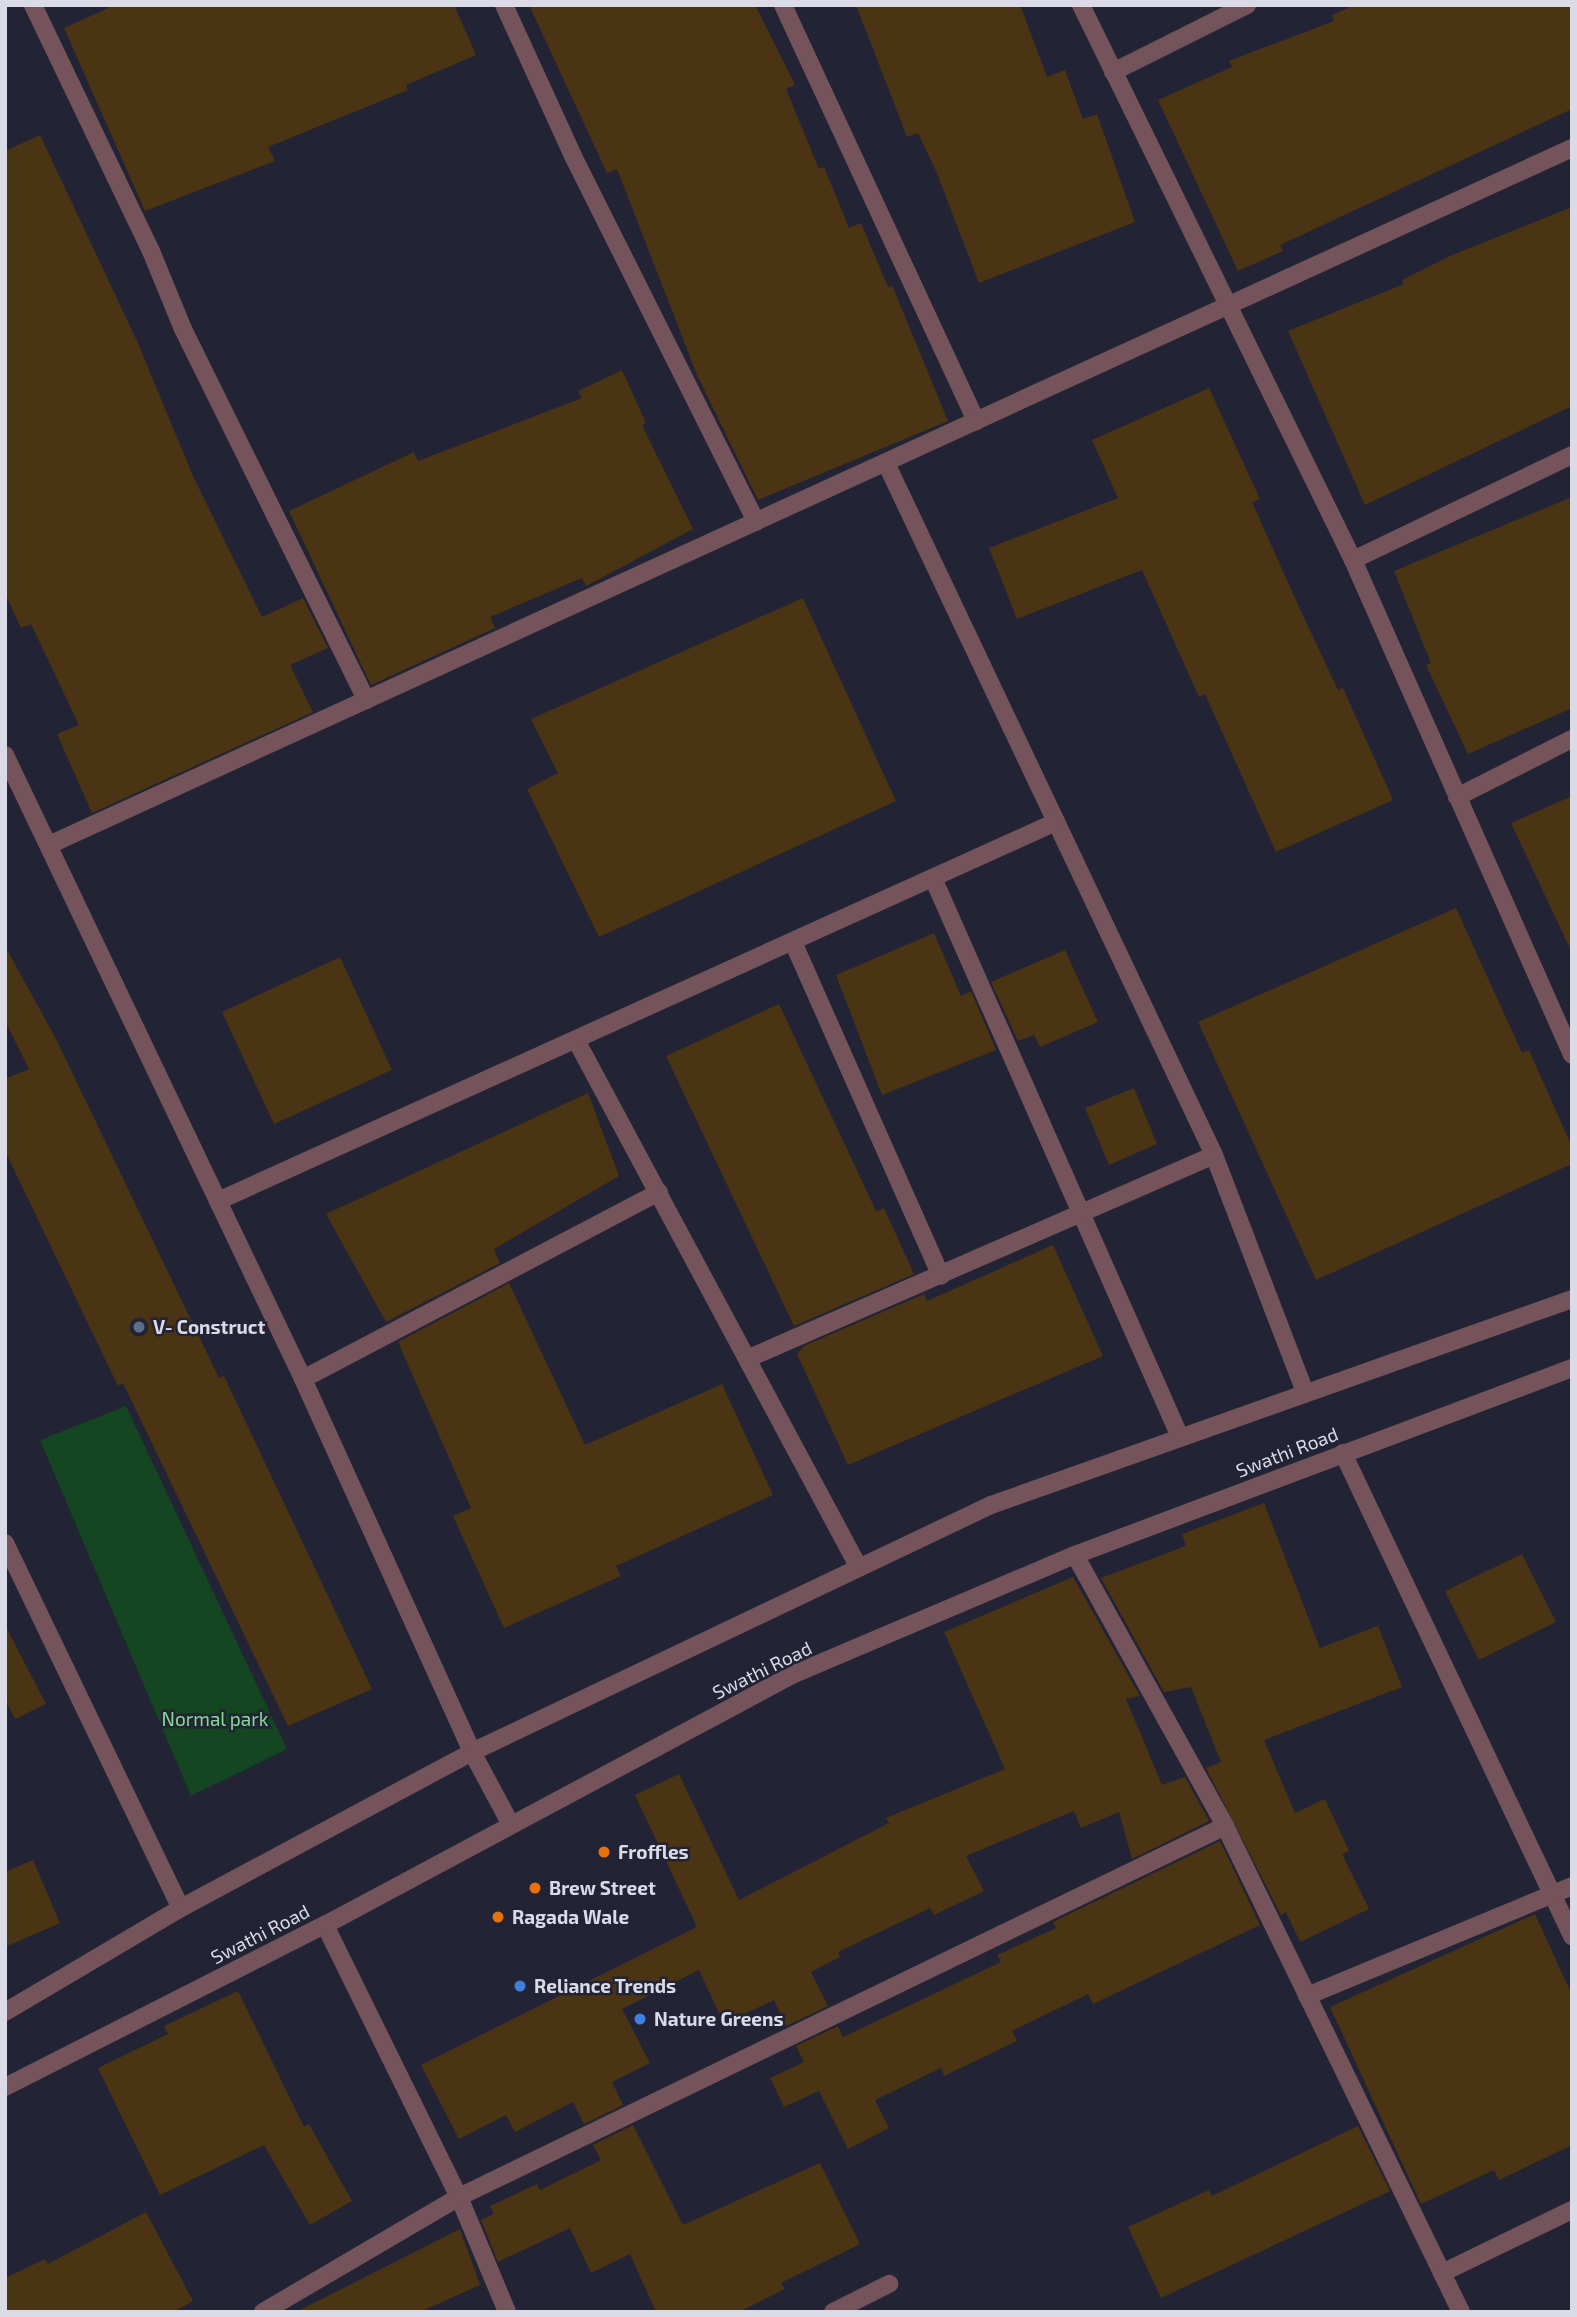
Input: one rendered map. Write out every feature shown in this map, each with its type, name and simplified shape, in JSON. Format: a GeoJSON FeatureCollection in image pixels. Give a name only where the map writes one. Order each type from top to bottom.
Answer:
{"type":"FeatureCollection","features":[{"type":"Feature","properties":{"kind":"street"},"geometry":{"type":"LineString","coordinates":[[33,5],[151,251],[184,330],[366,700]]}},
{"type":"Feature","properties":{"kind":"street"},"geometry":{"type":"LineString","coordinates":[[504,5],[573,156],[756,522]]}},
{"type":"Feature","properties":{"kind":"street"},"geometry":{"type":"LineString","coordinates":[[783,5],[976,421]]}},
{"type":"Feature","properties":{"kind":"street"},"geometry":{"type":"LineString","coordinates":[[1081,5],[1353,560],[1571,1051]]}},
{"type":"Feature","properties":{"kind":"street"},"geometry":{"type":"LineString","coordinates":[[1113,72],[1247,5]]}},
{"type":"Feature","properties":{"kind":"street"},"geometry":{"type":"LineString","coordinates":[[48,845],[1572,148]]}},
{"type":"Feature","properties":{"kind":"street"},"geometry":{"type":"LineString","coordinates":[[1353,560],[1572,455]]}},
{"type":"Feature","properties":{"kind":"street"},"geometry":{"type":"LineString","coordinates":[[886,463],[1214,1155],[1304,1392]]}},
{"type":"Feature","properties":{"kind":"street"},"geometry":{"type":"LineString","coordinates":[[1457,797],[1572,739]]}},
{"type":"Feature","properties":{"kind":"street"},"geometry":{"type":"LineString","coordinates":[[5,755],[303,1379],[472,1752],[510,1823]]}},
{"type":"Feature","properties":{"kind":"street"},"geometry":{"type":"LineString","coordinates":[[218,1201],[1056,822]]}},
{"type":"Feature","properties":{"kind":"street"},"geometry":{"type":"LineString","coordinates":[[933,878],[1180,1437]]}},
{"type":"Feature","properties":{"kind":"street"},"geometry":{"type":"LineString","coordinates":[[793,942],[942,1276]]}},
{"type":"Feature","properties":{"kind":"street"},"geometry":{"type":"LineString","coordinates":[[576,1040],[750,1358],[858,1566]]}},
{"type":"Feature","properties":{"kind":"street"},"geometry":{"type":"LineString","coordinates":[[750,1358],[1082,1216],[1214,1155]]}},
{"type":"Feature","properties":{"kind":"street"},"geometry":{"type":"LineString","coordinates":[[303,1379],[659,1192]]}},
{"type":"Feature","properties":{"kind":"street"},"geometry":{"type":"LineString","coordinates":[[5,2012],[181,1908],[472,1752],[991,1505],[1572,1299]]}},
{"type":"Feature","properties":{"kind":"street","name":"Swathi Road"},"geometry":{"type":"LineString","coordinates":[[5,2087],[325,1925],[510,1823],[792,1675],[1075,1555],[1572,1368]]}},
{"type":"Feature","properties":{"kind":"street"},"geometry":{"type":"LineString","coordinates":[[1343,1453],[1572,1936]]}},
{"type":"Feature","properties":{"kind":"street"},"geometry":{"type":"LineString","coordinates":[[5,1543],[181,1908]]}},
{"type":"Feature","properties":{"kind":"street"},"geometry":{"type":"LineString","coordinates":[[1075,1555],[1225,1826],[1461,2312]]}},
{"type":"Feature","properties":{"kind":"street"},"geometry":{"type":"LineString","coordinates":[[263,2312],[459,2197],[1225,1826]]}},
{"type":"Feature","properties":{"kind":"street"},"geometry":{"type":"LineString","coordinates":[[1307,1996],[1572,1886]]}},
{"type":"Feature","properties":{"kind":"street"},"geometry":{"type":"LineString","coordinates":[[325,1925],[459,2197],[507,2312]]}},
{"type":"Feature","properties":{"kind":"street"},"geometry":{"type":"LineString","coordinates":[[1442,2273],[1572,2210]]}},
{"type":"Feature","properties":{"kind":"street"},"geometry":{"type":"LineString","coordinates":[[833,2312],[889,2284]]}},
{"type":"Feature","properties":{"kind":"green space","name":"Normal park"},"geometry":{"type":"Polygon","coordinates":[[[126,1406],[287,1749],[191,1796],[40,1440],[126,1406]]]}},
{"type":"Feature","properties":{"kind":"building"},"geometry":{"type":"Polygon","coordinates":[[[115,5],[454,5],[476,55],[406,85],[408,90],[268,147],[275,161],[145,211],[64,28],[115,5]]]}},
{"type":"Feature","properties":{"kind":"building"},"geometry":{"type":"Polygon","coordinates":[[[529,5],[755,5],[795,85],[786,89],[819,169],[824,167],[849,228],[861,223],[888,287],[892,285],[948,421],[758,500],[697,375],[617,169],[607,173],[529,5]]]}},
{"type":"Feature","properties":{"kind":"building"},"geometry":{"type":"Polygon","coordinates":[[[856,5],[1020,5],[1047,77],[1065,70],[1083,119],[1097,114],[1135,222],[979,283],[936,171],[918,133],[907,137],[856,5]]]}},
{"type":"Feature","properties":{"kind":"building"},"geometry":{"type":"Polygon","coordinates":[[[1355,5],[1572,5],[1572,109],[1280,245],[1283,251],[1238,271],[1158,100],[1232,67],[1229,61],[1334,21],[1332,15],[1355,5]]]}},
{"type":"Feature","properties":{"kind":"building"},"geometry":{"type":"Polygon","coordinates":[[[40,135],[137,341],[193,476],[262,617],[303,598],[328,648],[290,665],[313,712],[92,813],[57,734],[79,725],[31,624],[21,628],[5,593],[5,151],[40,135]]]}},
{"type":"Feature","properties":{"kind":"building"},"geometry":{"type":"Polygon","coordinates":[[[1572,207],[1572,406],[1365,505],[1288,331],[1404,284],[1402,280],[1450,256],[1572,207]]]}},
{"type":"Feature","properties":{"kind":"building"},"geometry":{"type":"Polygon","coordinates":[[[622,370],[646,423],[642,425],[693,529],[586,586],[582,578],[490,617],[495,628],[371,685],[289,511],[414,452],[418,461],[582,398],[578,391],[622,370]]]}},
{"type":"Feature","properties":{"kind":"building"},"geometry":{"type":"Polygon","coordinates":[[[1209,388],[1260,499],[1252,502],[1338,690],[1343,688],[1393,800],[1276,852],[1205,694],[1199,697],[1142,570],[1017,619],[989,548],[1118,498],[1092,440],[1209,388]]]}},
{"type":"Feature","properties":{"kind":"building"},"geometry":{"type":"Polygon","coordinates":[[[1572,497],[1572,708],[1468,754],[1426,665],[1431,663],[1394,571],[1572,497]]]}},
{"type":"Feature","properties":{"kind":"building"},"geometry":{"type":"Polygon","coordinates":[[[803,598],[896,801],[599,937],[527,789],[558,773],[531,719],[803,598]]]}},
{"type":"Feature","properties":{"kind":"building"},"geometry":{"type":"Polygon","coordinates":[[[1572,796],[1572,953],[1511,823],[1572,796]]]}},
{"type":"Feature","properties":{"kind":"building"},"geometry":{"type":"Polygon","coordinates":[[[1456,908],[1522,1053],[1529,1050],[1572,1147],[1572,1164],[1316,1280],[1198,1022],[1456,908]]]}},
{"type":"Feature","properties":{"kind":"building"},"geometry":{"type":"Polygon","coordinates":[[[934,933],[961,996],[971,991],[996,1050],[882,1095],[836,975],[934,933]]]}},
{"type":"Feature","properties":{"kind":"building"},"geometry":{"type":"Polygon","coordinates":[[[5,946],[56,1039],[219,1378],[224,1376],[372,1689],[288,1726],[123,1383],[118,1386],[5,1151],[5,1079],[29,1069],[5,1021],[5,946]]]}},
{"type":"Feature","properties":{"kind":"building"},"geometry":{"type":"Polygon","coordinates":[[[1065,950],[1098,1022],[1040,1047],[1034,1035],[1018,1041],[991,982],[1065,950]]]}},
{"type":"Feature","properties":{"kind":"building"},"geometry":{"type":"Polygon","coordinates":[[[340,957],[392,1070],[274,1124],[222,1012],[340,957]]]}},
{"type":"Feature","properties":{"kind":"building"},"geometry":{"type":"Polygon","coordinates":[[[779,1004],[876,1211],[884,1208],[914,1274],[794,1326],[666,1056],[779,1004]]]}},
{"type":"Feature","properties":{"kind":"building"},"geometry":{"type":"Polygon","coordinates":[[[1134,1088],[1157,1144],[1109,1165],[1085,1108],[1134,1088]]]}},
{"type":"Feature","properties":{"kind":"building"},"geometry":{"type":"Polygon","coordinates":[[[588,1093],[619,1176],[494,1249],[500,1263],[386,1322],[326,1214],[588,1093]]]}},
{"type":"Feature","properties":{"kind":"building"},"geometry":{"type":"Polygon","coordinates":[[[1053,1245],[1103,1356],[848,1465],[797,1354],[804,1346],[924,1294],[927,1301],[1053,1245]]]}},
{"type":"Feature","properties":{"kind":"building"},"geometry":{"type":"Polygon","coordinates":[[[509,1283],[585,1445],[722,1384],[773,1495],[616,1566],[621,1576],[504,1628],[453,1516],[471,1508],[398,1342],[509,1283]]]}},
{"type":"Feature","properties":{"kind":"building"},"geometry":{"type":"Polygon","coordinates":[[[1264,1503],[1320,1648],[1378,1626],[1402,1687],[1264,1740],[1295,1813],[1325,1799],[1349,1851],[1342,1854],[1369,1909],[1300,1942],[1286,1912],[1281,1915],[1206,1768],[1221,1762],[1191,1687],[1164,1692],[1101,1578],[1186,1546],[1182,1534],[1264,1503]]]}},
{"type":"Feature","properties":{"kind":"building"},"geometry":{"type":"Polygon","coordinates":[[[1522,1554],[1556,1622],[1479,1660],[1445,1591],[1522,1554]]]}},
{"type":"Feature","properties":{"kind":"building"},"geometry":{"type":"Polygon","coordinates":[[[1073,1577],[1140,1696],[1126,1699],[1162,1785],[1185,1777],[1209,1821],[1132,1859],[1119,1812],[1081,1828],[1074,1811],[966,1856],[984,1891],[934,1915],[930,1908],[838,1952],[840,1957],[811,1972],[828,2006],[786,2026],[774,2000],[724,2024],[699,1970],[622,2009],[650,2063],[612,2082],[623,2105],[584,2124],[573,2102],[515,2132],[506,2115],[459,2139],[421,2065],[697,1927],[635,1795],[679,1774],[739,1900],[889,1823],[886,1818],[1005,1769],[944,1632],[1073,1577]]]}},
{"type":"Feature","properties":{"kind":"building"},"geometry":{"type":"Polygon","coordinates":[[[5,1625],[46,1704],[15,1719],[5,1699],[5,1625]]]}},
{"type":"Feature","properties":{"kind":"building"},"geometry":{"type":"Polygon","coordinates":[[[1220,1841],[1260,1925],[1093,2004],[1088,1994],[1012,2031],[1017,2041],[944,2076],[941,2068],[875,2100],[889,2128],[848,2149],[819,2091],[784,2107],[770,2078],[804,2062],[796,2046],[838,2026],[843,2037],[1001,1962],[997,1955],[1056,1928],[1053,1922],[1220,1841]]]}},
{"type":"Feature","properties":{"kind":"building"},"geometry":{"type":"Polygon","coordinates":[[[33,1860],[60,1923],[5,1947],[5,1872],[33,1860]]]}},
{"type":"Feature","properties":{"kind":"building"},"geometry":{"type":"Polygon","coordinates":[[[1535,1914],[1572,1995],[1572,2145],[1499,2180],[1494,2170],[1421,2204],[1330,2007],[1535,1914]]]}},
{"type":"Feature","properties":{"kind":"building"},"geometry":{"type":"Polygon","coordinates":[[[238,1991],[304,2127],[309,2124],[352,2201],[310,2225],[264,2145],[160,2195],[98,2068],[168,2034],[164,2026],[238,1991]]]}},
{"type":"Feature","properties":{"kind":"building"},"geometry":{"type":"Polygon","coordinates":[[[633,2125],[683,2225],[820,2163],[860,2244],[781,2283],[785,2289],[739,2312],[656,2312],[630,2254],[591,2273],[570,2228],[498,2262],[481,2220],[494,2214],[490,2206],[537,2184],[540,2190],[601,2160],[593,2145],[633,2125]]]}},
{"type":"Feature","properties":{"kind":"building"},"geometry":{"type":"Polygon","coordinates":[[[1358,2126],[1390,2191],[1161,2298],[1128,2227],[1209,2190],[1212,2196],[1358,2126]]]}},
{"type":"Feature","properties":{"kind":"building"},"geometry":{"type":"Polygon","coordinates":[[[146,2212],[193,2301],[173,2312],[5,2312],[5,2278],[45,2259],[48,2264],[146,2212]]]}},
{"type":"Feature","properties":{"kind":"building"},"geometry":{"type":"Polygon","coordinates":[[[460,2229],[480,2285],[420,2312],[296,2312],[460,2229]]]}},
{"type":"Feature","properties":{"kind":"place","name":"V- Construct"},"geometry":{"type":"Point","coordinates":[139,1327]}},
{"type":"Feature","properties":{"kind":"place","name":"Froffles"},"geometry":{"type":"Point","coordinates":[604,1852]}},
{"type":"Feature","properties":{"kind":"place","name":"Brew Street"},"geometry":{"type":"Point","coordinates":[535,1888]}},
{"type":"Feature","properties":{"kind":"place","name":"Ragada Wale"},"geometry":{"type":"Point","coordinates":[498,1917]}},
{"type":"Feature","properties":{"kind":"place","name":"Reliance Trends"},"geometry":{"type":"Point","coordinates":[520,1986]}},
{"type":"Feature","properties":{"kind":"place","name":"Nature Greens"},"geometry":{"type":"Point","coordinates":[640,2019]}}]}
